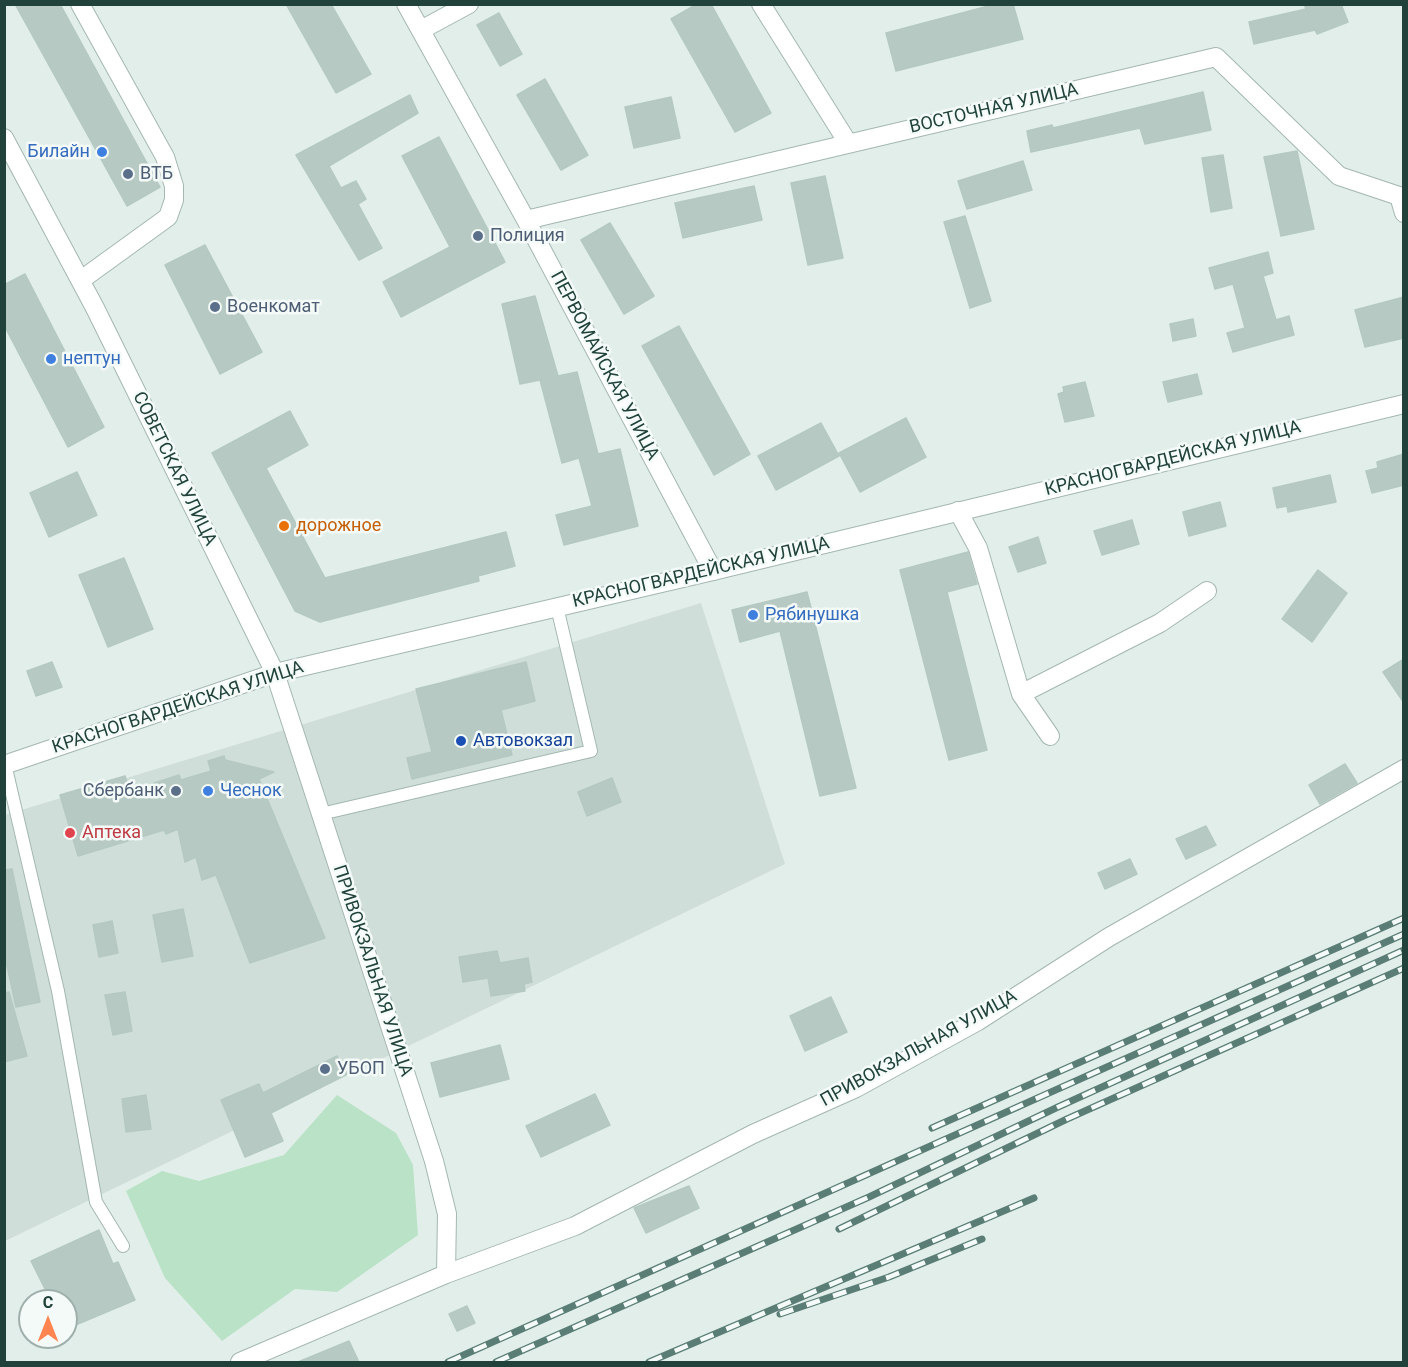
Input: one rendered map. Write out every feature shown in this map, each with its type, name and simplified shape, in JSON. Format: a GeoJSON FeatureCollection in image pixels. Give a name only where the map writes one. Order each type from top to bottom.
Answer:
{"type":"FeatureCollection","features":[{"type":"Feature","properties":{"kind":"street"},"geometry":{"type":"LineString","coordinates":[[80,4],[165,157],[174,186],[174,200],[168,217],[81,280]]}},
{"type":"Feature","properties":{"kind":"street","name":"ПЕРВОМАЙСКАЯ УЛИЦА"},"geometry":{"type":"LineString","coordinates":[[406,4],[526,220],[713,571]]}},
{"type":"Feature","properties":{"kind":"street"},"geometry":{"type":"LineString","coordinates":[[421,30],[468,4]]}},
{"type":"Feature","properties":{"kind":"street"},"geometry":{"type":"LineString","coordinates":[[761,4],[848,143]]}},
{"type":"Feature","properties":{"kind":"street","name":"ВОСТОЧНАЯ УЛИЦА"},"geometry":{"type":"LineString","coordinates":[[526,220],[1215,57],[1339,176],[1399,196],[1404,213]]}},
{"type":"Feature","properties":{"kind":"street","name":"СОВЕТСКАЯ УЛИЦА"},"geometry":{"type":"LineString","coordinates":[[4,138],[81,280],[275,673]]}},
{"type":"Feature","properties":{"kind":"street","name":"КРАСНОГВАРДЕЙСКАЯ УЛИЦА"},"geometry":{"type":"LineString","coordinates":[[5,764],[275,673],[713,571],[1404,404]]}},
{"type":"Feature","properties":{"kind":"street"},"geometry":{"type":"LineString","coordinates":[[958,511],[978,548],[1021,694],[1050,736]]}},
{"type":"Feature","properties":{"kind":"street"},"geometry":{"type":"LineString","coordinates":[[1021,694],[1160,623],[1207,591]]}},
{"type":"Feature","properties":{"kind":"street","name":"ПРИВОКЗАЛЬНАЯ УЛИЦА"},"geometry":{"type":"LineString","coordinates":[[275,673],[434,1161],[447,1214],[446,1274]]}},
{"type":"Feature","properties":{"kind":"street","name":"ПРИВОКЗАЛЬНАЯ УЛИЦА"},"geometry":{"type":"LineString","coordinates":[[240,1362],[446,1274],[575,1226],[753,1134],[856,1088],[978,1021],[1109,937],[1404,769]]}},
{"type":"Feature","properties":{"kind":"lane"},"geometry":{"type":"LineString","coordinates":[[321,814],[591,751],[557,607]]}},
{"type":"Feature","properties":{"kind":"lane"},"geometry":{"type":"LineString","coordinates":[[5,764],[58,991],[96,1202],[123,1246]]}},
{"type":"Feature","properties":{"kind":"shaded area"},"geometry":{"type":"Polygon","coordinates":[[[701,603],[785,864],[5,1241],[5,815],[701,603]]]}},
{"type":"Feature","properties":{"kind":"green space"},"geometry":{"type":"Polygon","coordinates":[[[337,1095],[396,1133],[413,1165],[418,1235],[337,1292],[295,1289],[222,1341],[165,1278],[126,1191],[162,1171],[199,1181],[284,1155],[337,1095]]]}},
{"type":"Feature","properties":{"kind":"building"},"geometry":{"type":"Polygon","coordinates":[[[15,4],[60,4],[160,187],[127,206],[15,4]]]}},
{"type":"Feature","properties":{"kind":"building"},"geometry":{"type":"Polygon","coordinates":[[[286,4],[331,4],[371,74],[336,93],[286,4]]]}},
{"type":"Feature","properties":{"kind":"building"},"geometry":{"type":"Polygon","coordinates":[[[697,4],[711,4],[771,113],[735,132],[671,19],[697,4]]]}},
{"type":"Feature","properties":{"kind":"building"},"geometry":{"type":"Polygon","coordinates":[[[996,4],[1013,4],[1023,39],[896,71],[886,33],[996,4]]]}},
{"type":"Feature","properties":{"kind":"building"},"geometry":{"type":"Polygon","coordinates":[[[1304,4],[1341,4],[1348,22],[1317,34],[1315,30],[1254,44],[1249,22],[1306,9],[1304,4]]]}},
{"type":"Feature","properties":{"kind":"building"},"geometry":{"type":"Polygon","coordinates":[[[499,13],[522,54],[500,66],[477,25],[499,13]]]}},
{"type":"Feature","properties":{"kind":"building"},"geometry":{"type":"Polygon","coordinates":[[[545,79],[588,155],[561,170],[517,95],[545,79]]]}},
{"type":"Feature","properties":{"kind":"building"},"geometry":{"type":"Polygon","coordinates":[[[1203,92],[1211,130],[1145,144],[1140,128],[1031,152],[1027,131],[1052,125],[1053,128],[1203,92]]]}},
{"type":"Feature","properties":{"kind":"building"},"geometry":{"type":"Polygon","coordinates":[[[410,95],[418,113],[329,166],[341,188],[356,181],[366,199],[358,204],[382,248],[359,260],[296,155],[410,95]]]}},
{"type":"Feature","properties":{"kind":"building"},"geometry":{"type":"Polygon","coordinates":[[[671,97],[680,138],[634,148],[625,107],[671,97]]]}},
{"type":"Feature","properties":{"kind":"building"},"geometry":{"type":"Polygon","coordinates":[[[439,137],[505,262],[401,317],[383,282],[450,247],[402,156],[439,137]]]}},
{"type":"Feature","properties":{"kind":"building"},"geometry":{"type":"Polygon","coordinates":[[[1297,151],[1314,229],[1281,236],[1264,157],[1297,151]]]}},
{"type":"Feature","properties":{"kind":"building"},"geometry":{"type":"Polygon","coordinates":[[[1223,155],[1232,208],[1211,212],[1202,158],[1223,155]]]}},
{"type":"Feature","properties":{"kind":"building"},"geometry":{"type":"Polygon","coordinates":[[[1023,161],[1032,190],[967,209],[958,181],[1023,161]]]}},
{"type":"Feature","properties":{"kind":"building"},"geometry":{"type":"Polygon","coordinates":[[[825,176],[843,258],[808,265],[791,183],[825,176]]]}},
{"type":"Feature","properties":{"kind":"building"},"geometry":{"type":"Polygon","coordinates":[[[754,186],[762,220],[683,238],[675,203],[754,186]]]}},
{"type":"Feature","properties":{"kind":"building"},"geometry":{"type":"Polygon","coordinates":[[[965,216],[991,301],[970,308],[944,222],[965,216]]]}},
{"type":"Feature","properties":{"kind":"building"},"geometry":{"type":"Polygon","coordinates":[[[610,223],[654,296],[624,314],[581,240],[610,223]]]}},
{"type":"Feature","properties":{"kind":"building"},"geometry":{"type":"Polygon","coordinates":[[[205,245],[262,352],[220,374],[165,265],[205,245]]]}},
{"type":"Feature","properties":{"kind":"building"},"geometry":{"type":"Polygon","coordinates":[[[1268,252],[1273,273],[1263,276],[1276,320],[1289,316],[1294,335],[1233,352],[1227,333],[1245,328],[1233,284],[1215,289],[1209,268],[1268,252]]]}},
{"type":"Feature","properties":{"kind":"building"},"geometry":{"type":"Polygon","coordinates":[[[25,274],[104,427],[68,447],[4,325],[4,285],[25,274]]]}},
{"type":"Feature","properties":{"kind":"building"},"geometry":{"type":"Polygon","coordinates":[[[535,296],[558,376],[577,372],[598,454],[620,449],[638,526],[564,545],[556,515],[592,506],[579,458],[562,463],[540,380],[520,384],[502,304],[535,296]]]}},
{"type":"Feature","properties":{"kind":"building"},"geometry":{"type":"Polygon","coordinates":[[[1404,297],[1404,338],[1365,347],[1355,310],[1404,297]]]}},
{"type":"Feature","properties":{"kind":"building"},"geometry":{"type":"Polygon","coordinates":[[[1193,319],[1196,336],[1173,341],[1170,324],[1193,319]]]}},
{"type":"Feature","properties":{"kind":"building"},"geometry":{"type":"Polygon","coordinates":[[[679,326],[750,454],[714,475],[642,346],[679,326]]]}},
{"type":"Feature","properties":{"kind":"building"},"geometry":{"type":"Polygon","coordinates":[[[1197,374],[1202,394],[1168,402],[1163,382],[1197,374]]]}},
{"type":"Feature","properties":{"kind":"building"},"geometry":{"type":"Polygon","coordinates":[[[1085,382],[1094,416],[1065,422],[1058,394],[1064,392],[1063,387],[1085,382]]]}},
{"type":"Feature","properties":{"kind":"building"},"geometry":{"type":"Polygon","coordinates":[[[290,411],[308,445],[266,468],[325,578],[506,532],[515,566],[478,576],[479,581],[320,622],[295,611],[212,453],[290,411]]]}},
{"type":"Feature","properties":{"kind":"building"},"geometry":{"type":"Polygon","coordinates":[[[906,418],[926,457],[860,492],[839,453],[906,418]]]}},
{"type":"Feature","properties":{"kind":"building"},"geometry":{"type":"Polygon","coordinates":[[[821,423],[839,456],[776,490],[758,456],[821,423]]]}},
{"type":"Feature","properties":{"kind":"building"},"geometry":{"type":"Polygon","coordinates":[[[1404,454],[1404,485],[1372,493],[1366,471],[1378,468],[1377,462],[1404,454]]]}},
{"type":"Feature","properties":{"kind":"building"},"geometry":{"type":"Polygon","coordinates":[[[77,472],[97,515],[49,537],[30,493],[77,472]]]}},
{"type":"Feature","properties":{"kind":"building"},"geometry":{"type":"Polygon","coordinates":[[[1330,475],[1336,502],[1288,512],[1287,506],[1277,508],[1273,488],[1330,475]]]}},
{"type":"Feature","properties":{"kind":"building"},"geometry":{"type":"Polygon","coordinates":[[[1220,502],[1226,526],[1189,536],[1183,512],[1220,502]]]}},
{"type":"Feature","properties":{"kind":"building"},"geometry":{"type":"Polygon","coordinates":[[[1132,520],[1139,544],[1102,555],[1094,531],[1132,520]]]}},
{"type":"Feature","properties":{"kind":"building"},"geometry":{"type":"Polygon","coordinates":[[[1038,537],[1046,563],[1018,572],[1009,547],[1038,537]]]}},
{"type":"Feature","properties":{"kind":"building"},"geometry":{"type":"Polygon","coordinates":[[[968,552],[977,584],[947,592],[987,750],[949,760],[900,570],[968,552]]]}},
{"type":"Feature","properties":{"kind":"building"},"geometry":{"type":"Polygon","coordinates":[[[124,558],[153,629],[108,647],[79,575],[124,558]]]}},
{"type":"Feature","properties":{"kind":"building"},"geometry":{"type":"Polygon","coordinates":[[[1318,570],[1347,593],[1312,642],[1282,619],[1318,570]]]}},
{"type":"Feature","properties":{"kind":"building"},"geometry":{"type":"Polygon","coordinates":[[[807,592],[856,788],[820,796],[780,631],[740,642],[732,610],[807,592]]]}},
{"type":"Feature","properties":{"kind":"building"},"geometry":{"type":"Polygon","coordinates":[[[1404,659],[1404,703],[1383,672],[1404,659]]]}},
{"type":"Feature","properties":{"kind":"building"},"geometry":{"type":"Polygon","coordinates":[[[52,662],[62,687],[36,696],[27,671],[52,662]]]}},
{"type":"Feature","properties":{"kind":"building"},"geometry":{"type":"Polygon","coordinates":[[[526,662],[535,701],[501,710],[512,755],[412,779],[407,758],[432,752],[416,689],[526,662]]]}},
{"type":"Feature","properties":{"kind":"building"},"geometry":{"type":"Polygon","coordinates":[[[224,756],[225,760],[274,772],[259,779],[325,938],[250,963],[216,875],[202,880],[196,857],[185,862],[178,829],[166,834],[164,830],[78,856],[60,795],[125,776],[130,791],[179,775],[181,780],[211,771],[208,761],[224,756]]]}},
{"type":"Feature","properties":{"kind":"building"},"geometry":{"type":"Polygon","coordinates":[[[1345,764],[1357,783],[1320,804],[1309,785],[1345,764]]]}},
{"type":"Feature","properties":{"kind":"building"},"geometry":{"type":"Polygon","coordinates":[[[612,778],[621,802],[587,816],[578,792],[612,778]]]}},
{"type":"Feature","properties":{"kind":"building"},"geometry":{"type":"Polygon","coordinates":[[[1206,826],[1216,845],[1186,859],[1176,839],[1206,826]]]}},
{"type":"Feature","properties":{"kind":"building"},"geometry":{"type":"Polygon","coordinates":[[[1130,859],[1137,874],[1105,889],[1098,873],[1130,859]]]}},
{"type":"Feature","properties":{"kind":"building"},"geometry":{"type":"Polygon","coordinates":[[[12,869],[40,1002],[16,1007],[4,952],[4,870],[12,869]]]}},
{"type":"Feature","properties":{"kind":"building"},"geometry":{"type":"Polygon","coordinates":[[[183,909],[193,956],[162,962],[153,915],[183,909]]]}},
{"type":"Feature","properties":{"kind":"building"},"geometry":{"type":"Polygon","coordinates":[[[112,921],[118,953],[99,957],[93,925],[112,921]]]}},
{"type":"Feature","properties":{"kind":"building"},"geometry":{"type":"Polygon","coordinates":[[[497,951],[500,963],[528,958],[532,982],[524,984],[525,991],[491,996],[488,978],[463,982],[459,957],[497,951]]]}},
{"type":"Feature","properties":{"kind":"building"},"geometry":{"type":"Polygon","coordinates":[[[9,992],[27,1056],[4,1062],[4,993],[9,992]]]}},
{"type":"Feature","properties":{"kind":"building"},"geometry":{"type":"Polygon","coordinates":[[[125,992],[132,1031],[113,1035],[105,995],[125,992]]]}},
{"type":"Feature","properties":{"kind":"building"},"geometry":{"type":"Polygon","coordinates":[[[831,997],[847,1032],[805,1051],[790,1016],[831,997]]]}},
{"type":"Feature","properties":{"kind":"building"},"geometry":{"type":"Polygon","coordinates":[[[500,1045],[509,1079],[440,1097],[431,1063],[500,1045]]]}},
{"type":"Feature","properties":{"kind":"building"},"geometry":{"type":"Polygon","coordinates":[[[337,1056],[347,1074],[271,1113],[283,1141],[245,1157],[221,1100],[259,1084],[263,1093],[337,1056]]]}},
{"type":"Feature","properties":{"kind":"building"},"geometry":{"type":"Polygon","coordinates":[[[595,1094],[610,1125],[541,1157],[526,1126],[595,1094]]]}},
{"type":"Feature","properties":{"kind":"building"},"geometry":{"type":"Polygon","coordinates":[[[146,1095],[151,1129],[126,1132],[122,1099],[146,1095]]]}},
{"type":"Feature","properties":{"kind":"building"},"geometry":{"type":"Polygon","coordinates":[[[689,1186],[699,1208],[646,1233],[634,1208],[689,1186]]]}},
{"type":"Feature","properties":{"kind":"building"},"geometry":{"type":"Polygon","coordinates":[[[99,1230],[113,1264],[118,1262],[135,1300],[78,1324],[78,1289],[45,1289],[31,1261],[99,1230]]]}},
{"type":"Feature","properties":{"kind":"building"},"geometry":{"type":"Polygon","coordinates":[[[467,1306],[475,1323],[457,1331],[449,1314],[467,1306]]]}},
{"type":"Feature","properties":{"kind":"building"},"geometry":{"type":"Polygon","coordinates":[[[349,1341],[359,1362],[298,1362],[349,1341]]]}},
{"type":"Feature","properties":{"kind":"railway"},"geometry":{"type":"LineString","coordinates":[[932,1128],[1404,918]]}},
{"type":"Feature","properties":{"kind":"railway"},"geometry":{"type":"LineString","coordinates":[[448,1362],[1404,934]]}},
{"type":"Feature","properties":{"kind":"railway"},"geometry":{"type":"LineString","coordinates":[[496,1362],[869,1197],[1058,1107],[1404,950]]}},
{"type":"Feature","properties":{"kind":"railway"},"geometry":{"type":"LineString","coordinates":[[839,1229],[1067,1119],[1404,968]]}},
{"type":"Feature","properties":{"kind":"railway"},"geometry":{"type":"LineString","coordinates":[[649,1362],[1034,1198]]}},
{"type":"Feature","properties":{"kind":"railway"},"geometry":{"type":"LineString","coordinates":[[780,1314],[889,1277],[982,1239]]}},
{"type":"Feature","properties":{"kind":"place","name":"Билайн"},"geometry":{"type":"Point","coordinates":[102,152]}},
{"type":"Feature","properties":{"kind":"place","name":"ВТБ"},"geometry":{"type":"Point","coordinates":[128,174]}},
{"type":"Feature","properties":{"kind":"place","name":"Полиция"},"geometry":{"type":"Point","coordinates":[478,236]}},
{"type":"Feature","properties":{"kind":"place","name":"Военкомат"},"geometry":{"type":"Point","coordinates":[215,307]}},
{"type":"Feature","properties":{"kind":"place","name":"нептун"},"geometry":{"type":"Point","coordinates":[51,359]}},
{"type":"Feature","properties":{"kind":"place","name":"дорожное"},"geometry":{"type":"Point","coordinates":[284,526]}},
{"type":"Feature","properties":{"kind":"place","name":"Рябинушка"},"geometry":{"type":"Point","coordinates":[753,615]}},
{"type":"Feature","properties":{"kind":"place","name":"Автовокзал"},"geometry":{"type":"Point","coordinates":[461,741]}},
{"type":"Feature","properties":{"kind":"place","name":"Сбербанк"},"geometry":{"type":"Point","coordinates":[176,791]}},
{"type":"Feature","properties":{"kind":"place","name":"Чеснок"},"geometry":{"type":"Point","coordinates":[208,791]}},
{"type":"Feature","properties":{"kind":"place","name":"Аптека"},"geometry":{"type":"Point","coordinates":[70,833]}},
{"type":"Feature","properties":{"kind":"place","name":"УБОП"},"geometry":{"type":"Point","coordinates":[325,1069]}}]}
